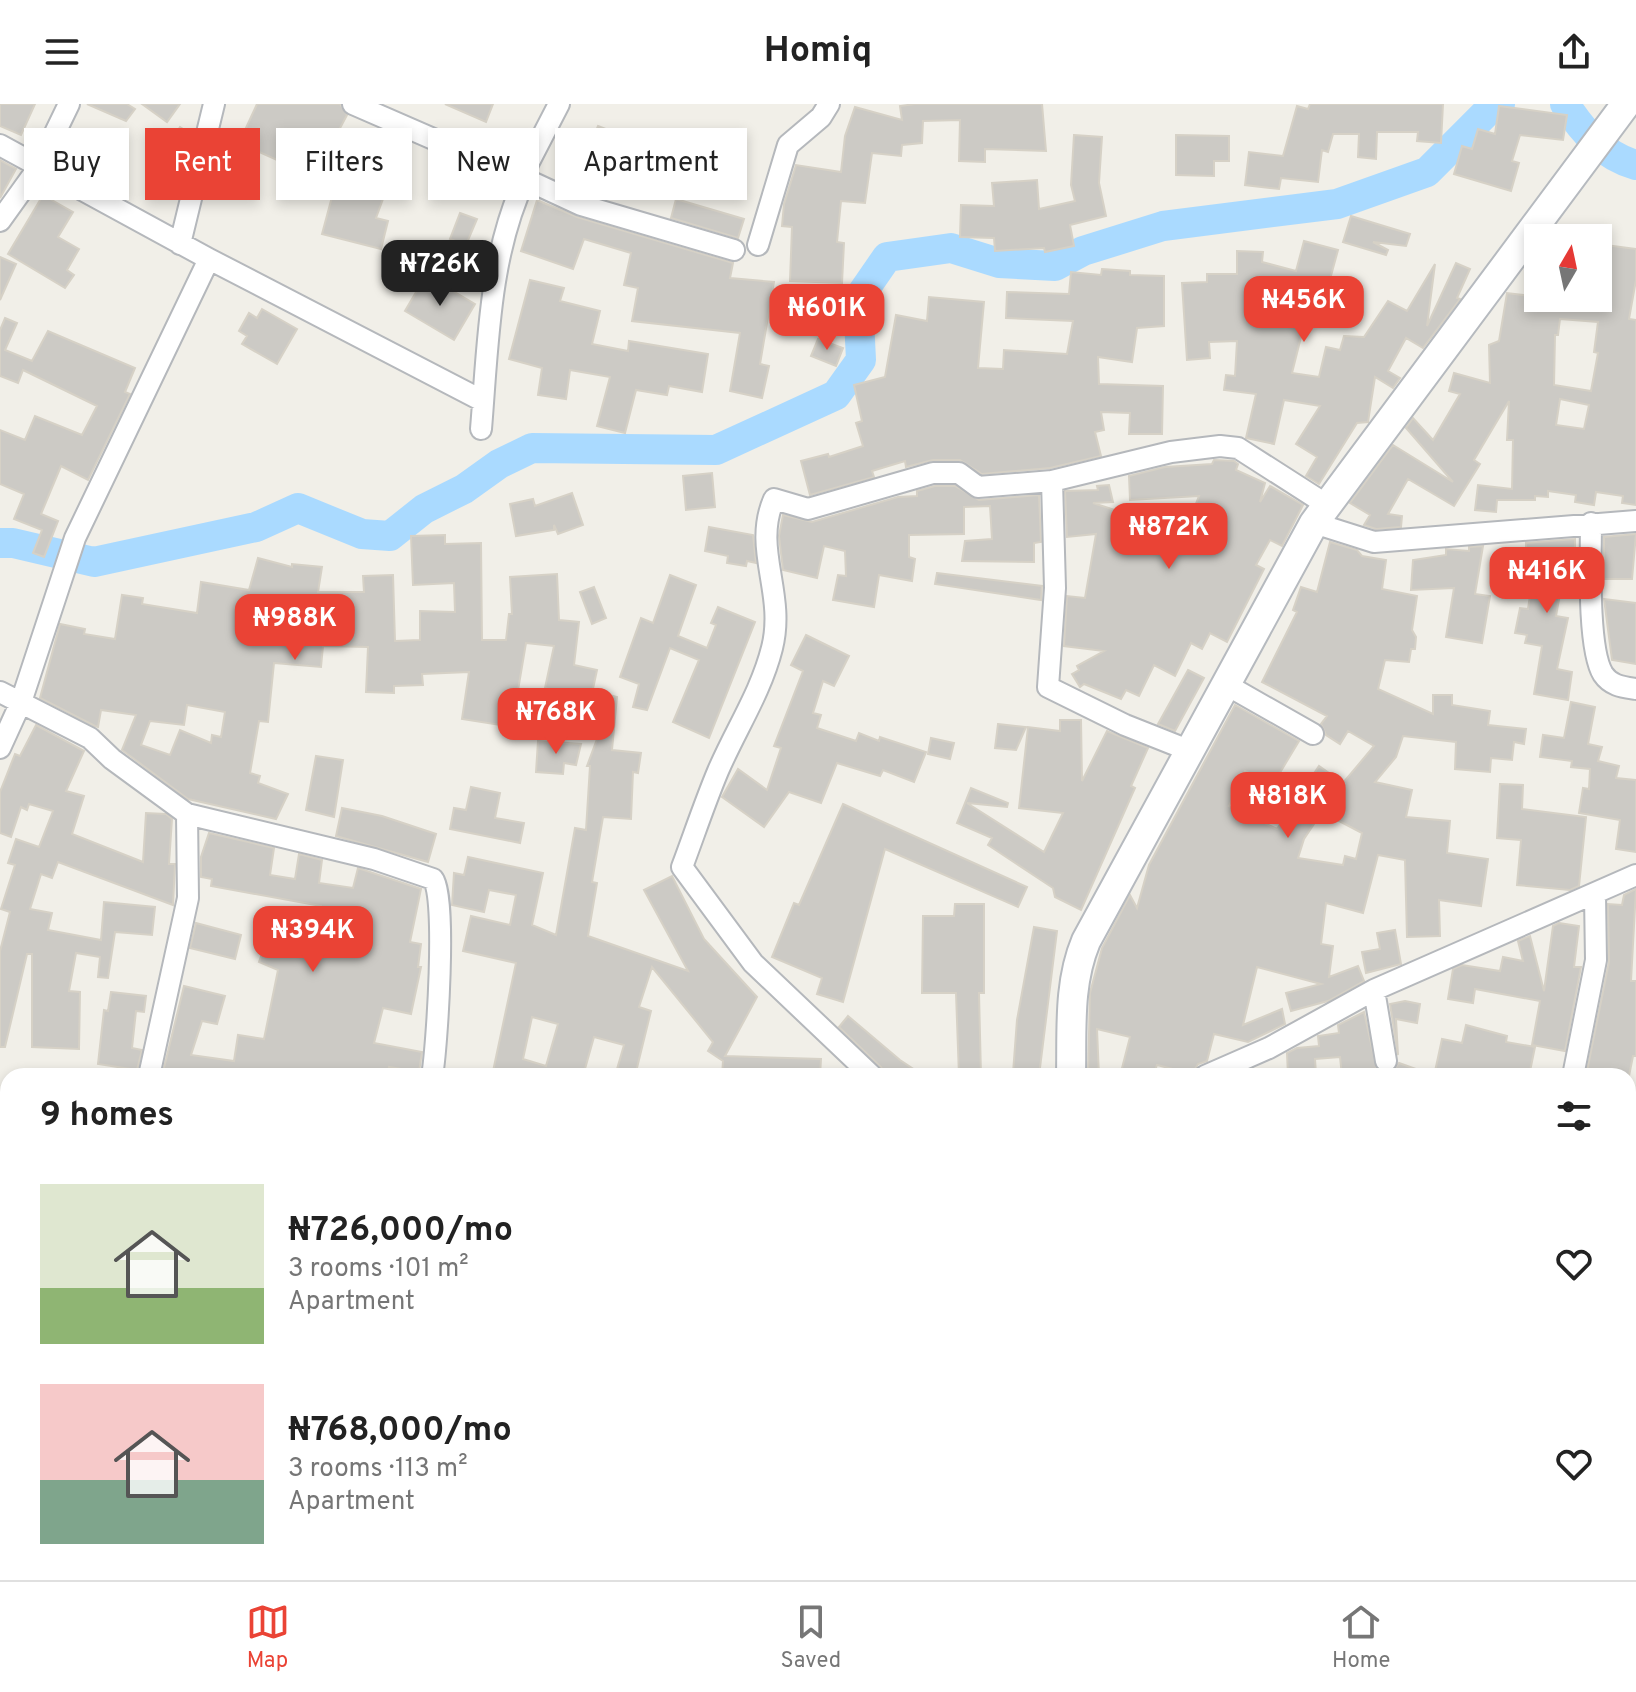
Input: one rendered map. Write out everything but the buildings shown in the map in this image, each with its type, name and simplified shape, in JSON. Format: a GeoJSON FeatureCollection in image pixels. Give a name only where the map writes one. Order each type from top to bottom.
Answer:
{"type":"FeatureCollection","features":[{"type":"Feature","properties":{"kind":"street"},"geometry":{"type":"LineString","coordinates":[[57,128],[69,104]]}},
{"type":"Feature","properties":{"kind":"street"},"geometry":{"type":"LineString","coordinates":[[180,244],[214,104]]}},
{"type":"Feature","properties":{"kind":"street"},"geometry":{"type":"LineString","coordinates":[[353,104],[428,137]]}},
{"type":"Feature","properties":{"kind":"street"},"geometry":{"type":"LineString","coordinates":[[539,143],[559,104]]}},
{"type":"Feature","properties":{"kind":"street"},"geometry":{"type":"LineString","coordinates":[[758,245],[788,145],[821,117],[829,104]]}},
{"type":"Feature","properties":{"kind":"street"},"geometry":{"type":"LineString","coordinates":[[1071,1068],[1076,965],[1188,750],[1321,514],[1620,113]]}},
{"type":"Feature","properties":{"kind":"street"},"geometry":{"type":"LineString","coordinates":[[0,145],[24,160]]}},
{"type":"Feature","properties":{"kind":"street"},"geometry":{"type":"LineString","coordinates":[[539,186],[581,205],[734,250]]}},
{"type":"Feature","properties":{"kind":"street"},"geometry":{"type":"LineString","coordinates":[[0,221],[24,188]]}},
{"type":"Feature","properties":{"kind":"street"},"geometry":{"type":"LineString","coordinates":[[98,200],[483,401]]}},
{"type":"Feature","properties":{"kind":"street"},"geometry":{"type":"LineString","coordinates":[[481,429],[489,321],[506,227],[517,200]]}},
{"type":"Feature","properties":{"kind":"street"},"geometry":{"type":"LineString","coordinates":[[0,748],[21,702],[75,538],[209,259]]}},
{"type":"Feature","properties":{"kind":"street"},"geometry":{"type":"LineString","coordinates":[[864,1068],[753,963],[682,867],[719,768],[755,696],[772,647],[777,615],[775,587],[767,566],[766,517],[774,499],[808,509],[933,473],[959,473],[978,487],[1052,481],[1171,452],[1220,446],[1238,448],[1321,514],[1374,542],[1636,521]]}},
{"type":"Feature","properties":{"kind":"street"},"geometry":{"type":"LineString","coordinates":[[1052,481],[1055,588],[1048,687],[1125,725],[1188,750]]}},
{"type":"Feature","properties":{"kind":"street"},"geometry":{"type":"LineString","coordinates":[[1591,523],[1591,590],[1602,673],[1614,686],[1636,689]]}},
{"type":"Feature","properties":{"kind":"street"},"geometry":{"type":"LineString","coordinates":[[1225,684],[1313,734]]}},
{"type":"Feature","properties":{"kind":"street"},"geometry":{"type":"LineString","coordinates":[[0,692],[90,738],[112,759],[187,814],[281,834],[433,879],[441,893],[437,922],[438,1028],[433,1068]]}},
{"type":"Feature","properties":{"kind":"street"},"geometry":{"type":"LineString","coordinates":[[151,1068],[188,898],[187,814]]}},
{"type":"Feature","properties":{"kind":"street"},"geometry":{"type":"LineString","coordinates":[[1223,1068],[1269,1048],[1374,990],[1636,875]]}},
{"type":"Feature","properties":{"kind":"street"},"geometry":{"type":"LineString","coordinates":[[1575,1068],[1596,960],[1595,895]]}},
{"type":"Feature","properties":{"kind":"street"},"geometry":{"type":"LineString","coordinates":[[1374,990],[1386,1061]]}},
{"type":"Feature","properties":{"kind":"waterway"},"geometry":{"type":"LineString","coordinates":[[0,543],[13,543],[94,562],[256,527],[298,508],[362,534],[390,536],[424,509],[532,448],[716,450],[836,395],[861,360],[858,299],[887,257],[951,248],[999,263],[1055,266],[1083,251],[1163,226],[1337,204],[1427,172],[1493,106],[1500,104]]}},
{"type":"Feature","properties":{"kind":"waterway"},"geometry":{"type":"LineString","coordinates":[[1565,104],[1595,142],[1614,156],[1636,165]]}}]}
